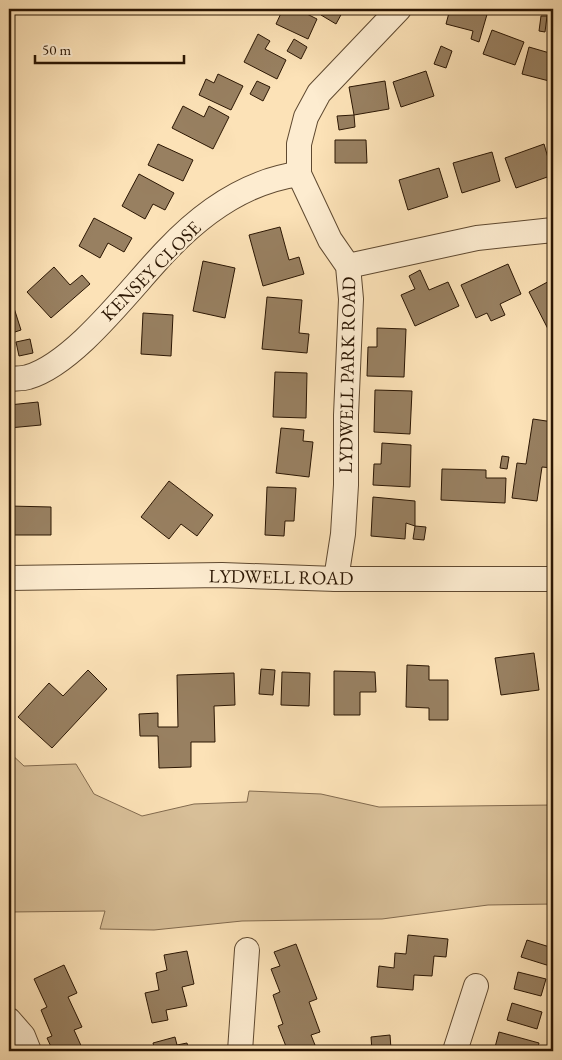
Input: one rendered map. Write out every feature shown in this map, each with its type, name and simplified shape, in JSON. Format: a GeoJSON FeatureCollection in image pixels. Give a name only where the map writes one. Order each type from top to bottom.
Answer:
{"type":"FeatureCollection","features":[{"type":"Feature","properties":{"kind":"street","name":"LYDWELL PARK ROAD"},"geometry":{"type":"LineString","coordinates":[[336,579],[343,534],[346,485],[346,414],[351,299],[348,266],[330,240],[299,174],[300,144],[306,117],[319,93],[398,9]]}},
{"type":"Feature","properties":{"kind":"street","name":"KENSEY CLOSE"},"geometry":{"type":"LineString","coordinates":[[9,378],[27,377],[52,365],[111,312],[168,249],[211,211],[237,193],[277,177],[299,174]]}},
{"type":"Feature","properties":{"kind":"street"},"geometry":{"type":"LineString","coordinates":[[348,266],[477,238],[553,230]]}},
{"type":"Feature","properties":{"kind":"street","name":"LYDWELL ROAD"},"geometry":{"type":"LineString","coordinates":[[9,578],[222,575],[336,579],[553,578]]}},
{"type":"Feature","properties":{"kind":"street"},"geometry":{"type":"LineString","coordinates":[[240,1051],[247,950]]}},
{"type":"Feature","properties":{"kind":"street"},"geometry":{"type":"LineString","coordinates":[[456,1051],[463,1022],[476,986]]}},
{"type":"Feature","properties":{"kind":"street"},"geometry":{"type":"LineString","coordinates":[[9,1020],[23,1036],[29,1051]]}},
{"type":"Feature","properties":{"kind":"shaded area"},"geometry":{"type":"Polygon","coordinates":[[[9,752],[24,766],[76,764],[94,794],[142,816],[194,804],[247,802],[249,791],[321,794],[379,807],[553,805],[553,904],[488,905],[382,919],[242,921],[154,930],[100,929],[105,911],[9,912],[9,752]]]}},
{"type":"Feature","properties":{"kind":"building"},"geometry":{"type":"Polygon","coordinates":[[[283,9],[297,9],[317,19],[308,39],[276,24],[283,9]]]}},
{"type":"Feature","properties":{"kind":"building"},"geometry":{"type":"Polygon","coordinates":[[[324,9],[343,11],[336,24],[321,15],[324,9]]]}},
{"type":"Feature","properties":{"kind":"building"},"geometry":{"type":"Polygon","coordinates":[[[450,9],[488,11],[479,42],[471,39],[473,31],[446,24],[450,9]]]}},
{"type":"Feature","properties":{"kind":"building"},"geometry":{"type":"Polygon","coordinates":[[[541,16],[547,16],[545,32],[539,31],[541,16]]]}},
{"type":"Feature","properties":{"kind":"building"},"geometry":{"type":"Polygon","coordinates":[[[492,30],[524,42],[515,65],[483,54],[492,30]]]}},
{"type":"Feature","properties":{"kind":"building"},"geometry":{"type":"Polygon","coordinates":[[[258,34],[270,41],[265,49],[286,60],[277,79],[244,62],[258,34]]]}},
{"type":"Feature","properties":{"kind":"building"},"geometry":{"type":"Polygon","coordinates":[[[294,39],[307,47],[301,59],[287,51],[294,39]]]}},
{"type":"Feature","properties":{"kind":"building"},"geometry":{"type":"Polygon","coordinates":[[[441,46],[452,51],[446,68],[434,64],[441,46]]]}},
{"type":"Feature","properties":{"kind":"building"},"geometry":{"type":"Polygon","coordinates":[[[529,47],[553,54],[553,82],[522,74],[529,47]]]}},
{"type":"Feature","properties":{"kind":"building"},"geometry":{"type":"Polygon","coordinates":[[[426,71],[434,96],[401,107],[393,82],[426,71]]]}},
{"type":"Feature","properties":{"kind":"building"},"geometry":{"type":"Polygon","coordinates":[[[218,74],[243,86],[231,110],[199,95],[206,79],[214,83],[218,74]]]}},
{"type":"Feature","properties":{"kind":"building"},"geometry":{"type":"Polygon","coordinates":[[[257,81],[270,87],[263,101],[250,94],[257,81]]]}},
{"type":"Feature","properties":{"kind":"building"},"geometry":{"type":"Polygon","coordinates":[[[385,81],[389,109],[354,115],[349,87],[385,81]]]}},
{"type":"Feature","properties":{"kind":"building"},"geometry":{"type":"Polygon","coordinates":[[[183,106],[204,117],[209,106],[229,117],[213,149],[172,128],[183,106]]]}},
{"type":"Feature","properties":{"kind":"building"},"geometry":{"type":"Polygon","coordinates":[[[354,115],[355,127],[339,130],[337,116],[354,115]]]}},
{"type":"Feature","properties":{"kind":"building"},"geometry":{"type":"Polygon","coordinates":[[[335,140],[366,140],[367,163],[335,163],[335,140]]]}},
{"type":"Feature","properties":{"kind":"building"},"geometry":{"type":"Polygon","coordinates":[[[158,144],[193,160],[183,181],[148,165],[158,144]]]}},
{"type":"Feature","properties":{"kind":"building"},"geometry":{"type":"Polygon","coordinates":[[[544,144],[553,175],[516,188],[505,158],[544,144]]]}},
{"type":"Feature","properties":{"kind":"building"},"geometry":{"type":"Polygon","coordinates":[[[492,152],[500,181],[462,193],[453,163],[492,152]]]}},
{"type":"Feature","properties":{"kind":"building"},"geometry":{"type":"Polygon","coordinates":[[[439,168],[448,197],[408,210],[399,180],[439,168]]]}},
{"type":"Feature","properties":{"kind":"building"},"geometry":{"type":"Polygon","coordinates":[[[139,174],[174,193],[165,210],[153,204],[145,219],[122,206],[139,174]]]}},
{"type":"Feature","properties":{"kind":"building"},"geometry":{"type":"Polygon","coordinates":[[[94,218],[132,238],[124,252],[108,243],[100,258],[79,246],[94,218]]]}},
{"type":"Feature","properties":{"kind":"building"},"geometry":{"type":"Polygon","coordinates":[[[280,227],[289,260],[299,257],[304,274],[263,286],[249,235],[280,227]]]}},
{"type":"Feature","properties":{"kind":"building"},"geometry":{"type":"Polygon","coordinates":[[[203,261],[235,268],[225,318],[193,311],[203,261]]]}},
{"type":"Feature","properties":{"kind":"building"},"geometry":{"type":"Polygon","coordinates":[[[508,264],[521,294],[500,304],[505,315],[491,321],[487,313],[476,318],[461,285],[508,264]]]}},
{"type":"Feature","properties":{"kind":"building"},"geometry":{"type":"Polygon","coordinates":[[[54,267],[70,285],[82,275],[90,284],[51,318],[27,292],[54,267]]]}},
{"type":"Feature","properties":{"kind":"building"},"geometry":{"type":"Polygon","coordinates":[[[420,270],[429,290],[448,282],[459,306],[415,326],[401,295],[415,289],[409,276],[420,270]]]}},
{"type":"Feature","properties":{"kind":"building"},"geometry":{"type":"Polygon","coordinates":[[[553,279],[553,326],[548,329],[529,292],[553,279]]]}},
{"type":"Feature","properties":{"kind":"building"},"geometry":{"type":"Polygon","coordinates":[[[267,297],[302,300],[299,333],[309,334],[307,353],[262,349],[267,297]]]}},
{"type":"Feature","properties":{"kind":"building"},"geometry":{"type":"Polygon","coordinates":[[[14,308],[21,330],[9,334],[9,310],[14,308]]]}},
{"type":"Feature","properties":{"kind":"building"},"geometry":{"type":"Polygon","coordinates":[[[143,313],[173,315],[171,356],[141,354],[143,313]]]}},
{"type":"Feature","properties":{"kind":"building"},"geometry":{"type":"Polygon","coordinates":[[[377,328],[406,329],[404,377],[367,376],[368,347],[377,347],[377,328]]]}},
{"type":"Feature","properties":{"kind":"building"},"geometry":{"type":"Polygon","coordinates":[[[30,339],[33,353],[19,356],[16,342],[30,339]]]}},
{"type":"Feature","properties":{"kind":"building"},"geometry":{"type":"Polygon","coordinates":[[[275,372],[307,373],[306,418],[273,417],[275,372]]]}},
{"type":"Feature","properties":{"kind":"building"},"geometry":{"type":"Polygon","coordinates":[[[375,390],[412,391],[410,434],[374,432],[375,390]]]}},
{"type":"Feature","properties":{"kind":"building"},"geometry":{"type":"Polygon","coordinates":[[[38,402],[41,425],[9,428],[9,405],[38,402]]]}},
{"type":"Feature","properties":{"kind":"building"},"geometry":{"type":"Polygon","coordinates":[[[533,419],[553,422],[553,468],[542,467],[537,501],[512,498],[517,463],[526,464],[533,419]]]}},
{"type":"Feature","properties":{"kind":"building"},"geometry":{"type":"Polygon","coordinates":[[[281,428],[304,430],[303,441],[313,442],[309,477],[276,473],[281,428]]]}},
{"type":"Feature","properties":{"kind":"building"},"geometry":{"type":"Polygon","coordinates":[[[382,443],[411,445],[410,487],[373,485],[374,464],[381,464],[382,443]]]}},
{"type":"Feature","properties":{"kind":"building"},"geometry":{"type":"Polygon","coordinates":[[[502,456],[509,457],[507,469],[500,468],[502,456]]]}},
{"type":"Feature","properties":{"kind":"building"},"geometry":{"type":"Polygon","coordinates":[[[442,469],[486,470],[486,478],[506,478],[505,503],[441,500],[442,469]]]}},
{"type":"Feature","properties":{"kind":"building"},"geometry":{"type":"Polygon","coordinates":[[[169,481],[213,515],[197,536],[181,524],[169,539],[141,517],[169,481]]]}},
{"type":"Feature","properties":{"kind":"building"},"geometry":{"type":"Polygon","coordinates":[[[267,487],[296,488],[294,521],[285,521],[284,536],[265,535],[267,487]]]}},
{"type":"Feature","properties":{"kind":"building"},"geometry":{"type":"Polygon","coordinates":[[[373,497],[415,501],[415,526],[406,523],[405,539],[371,536],[373,497]]]}},
{"type":"Feature","properties":{"kind":"building"},"geometry":{"type":"Polygon","coordinates":[[[9,506],[51,507],[51,535],[9,535],[9,506]]]}},
{"type":"Feature","properties":{"kind":"building"},"geometry":{"type":"Polygon","coordinates":[[[415,526],[426,527],[424,540],[413,539],[415,526]]]}},
{"type":"Feature","properties":{"kind":"building"},"geometry":{"type":"Polygon","coordinates":[[[534,653],[539,690],[501,695],[495,658],[534,653]]]}},
{"type":"Feature","properties":{"kind":"building"},"geometry":{"type":"Polygon","coordinates":[[[407,665],[429,666],[429,680],[448,680],[448,720],[429,720],[429,708],[406,707],[407,665]]]}},
{"type":"Feature","properties":{"kind":"building"},"geometry":{"type":"Polygon","coordinates":[[[261,669],[275,670],[273,695],[259,694],[261,669]]]}},
{"type":"Feature","properties":{"kind":"building"},"geometry":{"type":"Polygon","coordinates":[[[88,670],[107,689],[52,748],[18,717],[49,683],[63,696],[88,670]]]}},
{"type":"Feature","properties":{"kind":"building"},"geometry":{"type":"Polygon","coordinates":[[[334,671],[375,672],[376,692],[360,692],[360,715],[334,715],[334,671]]]}},
{"type":"Feature","properties":{"kind":"building"},"geometry":{"type":"Polygon","coordinates":[[[282,672],[310,673],[309,706],[281,705],[282,672]]]}},
{"type":"Feature","properties":{"kind":"building"},"geometry":{"type":"Polygon","coordinates":[[[234,673],[235,705],[214,706],[215,742],[191,742],[191,767],[159,768],[158,736],[140,736],[139,714],[158,713],[158,727],[178,727],[177,675],[234,673]]]}},
{"type":"Feature","properties":{"kind":"building"},"geometry":{"type":"Polygon","coordinates":[[[408,935],[448,939],[446,957],[434,956],[432,976],[414,975],[413,990],[377,987],[379,966],[394,968],[395,953],[406,954],[408,935]]]}},
{"type":"Feature","properties":{"kind":"building"},"geometry":{"type":"Polygon","coordinates":[[[527,940],[553,948],[553,967],[521,957],[527,940]]]}},
{"type":"Feature","properties":{"kind":"building"},"geometry":{"type":"Polygon","coordinates":[[[296,944],[317,999],[309,1002],[320,1032],[311,1035],[315,1045],[308,1048],[309,1051],[282,1051],[287,1049],[278,1026],[283,1024],[273,995],[280,992],[271,969],[280,966],[274,952],[296,944]]]}},
{"type":"Feature","properties":{"kind":"building"},"geometry":{"type":"Polygon","coordinates":[[[187,951],[194,984],[182,987],[187,1006],[166,1010],[168,1020],[152,1023],[145,993],[159,990],[156,973],[167,970],[164,955],[187,951]]]}},
{"type":"Feature","properties":{"kind":"building"},"geometry":{"type":"Polygon","coordinates":[[[64,965],[77,993],[68,997],[82,1027],[74,1030],[83,1050],[81,1051],[53,1051],[47,1038],[52,1036],[41,1010],[47,1007],[34,979],[64,965]]]}},
{"type":"Feature","properties":{"kind":"building"},"geometry":{"type":"Polygon","coordinates":[[[518,972],[546,979],[541,996],[514,989],[518,972]]]}},
{"type":"Feature","properties":{"kind":"building"},"geometry":{"type":"Polygon","coordinates":[[[512,1003],[542,1012],[537,1029],[507,1020],[512,1003]]]}},
{"type":"Feature","properties":{"kind":"building"},"geometry":{"type":"Polygon","coordinates":[[[499,1032],[539,1043],[537,1051],[494,1051],[499,1032]]]}},
{"type":"Feature","properties":{"kind":"building"},"geometry":{"type":"Polygon","coordinates":[[[390,1035],[391,1049],[405,1048],[405,1051],[372,1051],[371,1037],[390,1035]]]}},
{"type":"Feature","properties":{"kind":"building"},"geometry":{"type":"Polygon","coordinates":[[[175,1037],[177,1045],[187,1043],[189,1051],[155,1051],[153,1043],[175,1037]]]}}]}
